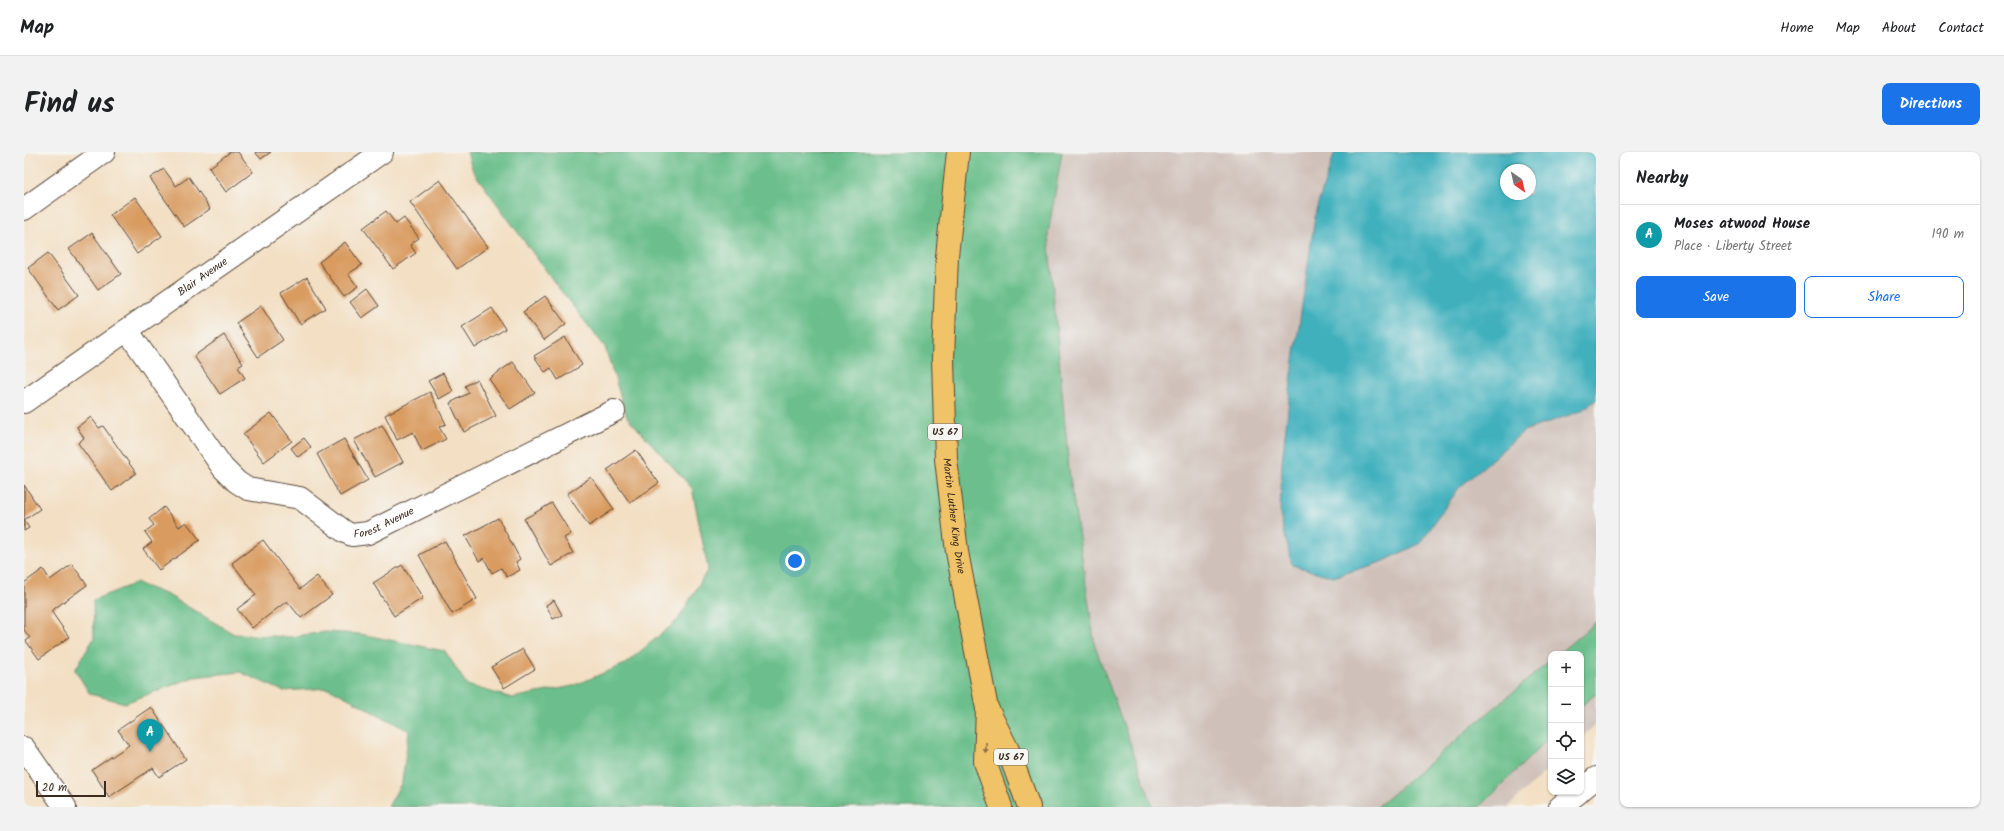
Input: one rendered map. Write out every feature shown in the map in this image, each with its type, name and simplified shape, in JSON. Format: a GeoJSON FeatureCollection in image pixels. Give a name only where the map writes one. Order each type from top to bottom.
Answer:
{"type":"FeatureCollection","features":[{"type":"Feature","properties":{"kind":"highway","name":"Martin Luther King Drive"},"geometry":{"type":"LineString","coordinates":[[958,152],[947,256],[943,359],[946,459],[957,552],[987,709]]}},
{"type":"Feature","properties":{"kind":"highway","name":"US 67"},"geometry":{"type":"LineString","coordinates":[[987,709],[985,762],[1001,807]]}},
{"type":"Feature","properties":{"kind":"highway","name":"US 67"},"geometry":{"type":"LineString","coordinates":[[987,709],[1008,750],[1029,807]]}},
{"type":"Feature","properties":{"kind":"street"},"geometry":{"type":"LineString","coordinates":[[24,209],[104,152]]}},
{"type":"Feature","properties":{"kind":"street","name":"Blair Avenue"},"geometry":{"type":"LineString","coordinates":[[24,402],[382,152]]}},
{"type":"Feature","properties":{"kind":"street","name":"Forest Avenue"},"geometry":{"type":"LineString","coordinates":[[127,330],[224,468],[236,482],[248,489],[300,498],[345,532],[352,535],[368,533],[614,411]]}},
{"type":"Feature","properties":{"kind":"street"},"geometry":{"type":"LineString","coordinates":[[24,748],[65,807]]}},
{"type":"Feature","properties":{"kind":"street"},"geometry":{"type":"LineString","coordinates":[[1584,788],[1596,778]]}},
{"type":"Feature","properties":{"kind":"street"},"geometry":{"type":"LineString","coordinates":[[1560,807],[1575,795]]}},
{"type":"Feature","properties":{"kind":"shaded area"},"geometry":{"type":"Polygon","coordinates":[[[1040,152],[1596,152],[1596,724],[1584,735],[1584,651],[1548,651],[1548,769],[1508,807],[1126,807],[1070,645],[1040,152]]]}},
{"type":"Feature","properties":{"kind":"green space"},"geometry":{"type":"Polygon","coordinates":[[[467,152],[1062,152],[1048,234],[1069,470],[1095,646],[1153,807],[388,807],[402,782],[409,731],[329,688],[283,691],[240,672],[194,677],[125,703],[90,694],[75,670],[94,638],[93,600],[136,583],[168,595],[234,634],[290,637],[325,632],[360,634],[445,651],[467,685],[512,698],[573,686],[625,664],[678,620],[708,569],[692,488],[627,417],[605,347],[557,286],[473,171],[467,152]]]}},
{"type":"Feature","properties":{"kind":"green space"},"geometry":{"type":"Polygon","coordinates":[[[1596,622],[1596,694],[1584,704],[1584,651],[1562,651],[1596,622]]]}},
{"type":"Feature","properties":{"kind":"green space"},"geometry":{"type":"Polygon","coordinates":[[[1548,663],[1548,739],[1480,807],[1377,807],[1548,663]]]}},
{"type":"Feature","properties":{"kind":"water"},"geometry":{"type":"Polygon","coordinates":[[[1335,152],[1596,152],[1596,400],[1581,411],[1524,431],[1459,488],[1419,544],[1382,562],[1333,577],[1292,565],[1280,515],[1282,462],[1292,374],[1316,210],[1335,152]]]}},
{"type":"Feature","properties":{"kind":"building"},"geometry":{"type":"Polygon","coordinates":[[[230,152],[238,152],[253,172],[226,192],[209,168],[230,152]]]}},
{"type":"Feature","properties":{"kind":"building"},"geometry":{"type":"Polygon","coordinates":[[[255,152],[271,152],[261,159],[255,152]]]}},
{"type":"Feature","properties":{"kind":"building"},"geometry":{"type":"Polygon","coordinates":[[[164,169],[176,186],[189,177],[210,209],[184,227],[150,178],[164,169]]]}},
{"type":"Feature","properties":{"kind":"building"},"geometry":{"type":"Polygon","coordinates":[[[440,180],[488,247],[457,269],[410,202],[440,180]]]}},
{"type":"Feature","properties":{"kind":"building"},"geometry":{"type":"Polygon","coordinates":[[[135,197],[162,236],[137,254],[110,215],[135,197]]]}},
{"type":"Feature","properties":{"kind":"building"},"geometry":{"type":"Polygon","coordinates":[[[386,211],[396,224],[404,218],[419,238],[410,245],[416,253],[393,269],[363,228],[386,211]]]}},
{"type":"Feature","properties":{"kind":"building"},"geometry":{"type":"Polygon","coordinates":[[[92,233],[121,274],[98,290],[69,249],[92,233]]]}},
{"type":"Feature","properties":{"kind":"building"},"geometry":{"type":"Polygon","coordinates":[[[345,242],[362,265],[348,274],[358,287],[344,297],[319,262],[345,242]]]}},
{"type":"Feature","properties":{"kind":"building"},"geometry":{"type":"Polygon","coordinates":[[[48,253],[79,295],[58,310],[28,268],[48,253]]]}},
{"type":"Feature","properties":{"kind":"building"},"geometry":{"type":"Polygon","coordinates":[[[307,277],[326,308],[300,324],[281,293],[307,277]]]}},
{"type":"Feature","properties":{"kind":"building"},"geometry":{"type":"Polygon","coordinates":[[[367,289],[379,306],[362,318],[350,302],[367,289]]]}},
{"type":"Feature","properties":{"kind":"building"},"geometry":{"type":"Polygon","coordinates":[[[545,296],[566,324],[544,340],[523,312],[545,296]]]}},
{"type":"Feature","properties":{"kind":"building"},"geometry":{"type":"Polygon","coordinates":[[[261,306],[283,340],[258,357],[236,323],[261,306]]]}},
{"type":"Feature","properties":{"kind":"building"},"geometry":{"type":"Polygon","coordinates":[[[492,308],[505,329],[475,348],[462,327],[492,308]]]}},
{"type":"Feature","properties":{"kind":"building"},"geometry":{"type":"Polygon","coordinates":[[[224,335],[243,364],[238,367],[245,378],[220,394],[194,356],[224,335]]]}},
{"type":"Feature","properties":{"kind":"building"},"geometry":{"type":"Polygon","coordinates":[[[565,337],[582,365],[558,380],[551,368],[545,372],[534,356],[565,337]]]}},
{"type":"Feature","properties":{"kind":"building"},"geometry":{"type":"Polygon","coordinates":[[[513,362],[535,393],[510,409],[489,379],[513,362]]]}},
{"type":"Feature","properties":{"kind":"building"},"geometry":{"type":"Polygon","coordinates":[[[443,373],[453,391],[439,399],[428,381],[443,373]]]}},
{"type":"Feature","properties":{"kind":"building"},"geometry":{"type":"Polygon","coordinates":[[[477,379],[496,416],[464,432],[450,403],[469,393],[465,386],[477,379]]]}},
{"type":"Feature","properties":{"kind":"building"},"geometry":{"type":"Polygon","coordinates":[[[430,392],[446,424],[439,427],[446,439],[422,451],[413,432],[397,440],[385,415],[430,392]]]}},
{"type":"Feature","properties":{"kind":"building"},"geometry":{"type":"Polygon","coordinates":[[[271,413],[292,441],[264,462],[243,434],[271,413]]]}},
{"type":"Feature","properties":{"kind":"building"},"geometry":{"type":"Polygon","coordinates":[[[91,417],[99,428],[103,426],[136,473],[112,491],[78,443],[84,438],[77,427],[91,417]]]}},
{"type":"Feature","properties":{"kind":"building"},"geometry":{"type":"Polygon","coordinates":[[[382,425],[403,462],[375,477],[354,440],[382,425]]]}},
{"type":"Feature","properties":{"kind":"building"},"geometry":{"type":"Polygon","coordinates":[[[304,438],[311,447],[298,457],[291,448],[304,438]]]}},
{"type":"Feature","properties":{"kind":"building"},"geometry":{"type":"Polygon","coordinates":[[[344,439],[368,480],[340,496],[317,454],[344,439]]]}},
{"type":"Feature","properties":{"kind":"building"},"geometry":{"type":"Polygon","coordinates":[[[636,450],[659,483],[630,503],[607,470],[636,450]]]}},
{"type":"Feature","properties":{"kind":"building"},"geometry":{"type":"Polygon","coordinates":[[[591,477],[614,509],[589,526],[567,494],[591,477]]]}},
{"type":"Feature","properties":{"kind":"building"},"geometry":{"type":"Polygon","coordinates":[[[24,485],[40,509],[24,520],[24,485]]]}},
{"type":"Feature","properties":{"kind":"building"},"geometry":{"type":"Polygon","coordinates":[[[552,503],[571,534],[564,538],[573,553],[551,566],[524,519],[552,503]]]}},
{"type":"Feature","properties":{"kind":"building"},"geometry":{"type":"Polygon","coordinates":[[[164,507],[179,527],[186,522],[200,540],[159,570],[143,549],[152,542],[145,532],[154,525],[149,519],[164,507]]]}},
{"type":"Feature","properties":{"kind":"building"},"geometry":{"type":"Polygon","coordinates":[[[498,518],[520,559],[516,562],[520,570],[507,577],[501,568],[492,573],[484,558],[479,561],[465,536],[498,518]]]}},
{"type":"Feature","properties":{"kind":"building"},"geometry":{"type":"Polygon","coordinates":[[[24,520],[29,528],[24,531],[24,520]]]}},
{"type":"Feature","properties":{"kind":"building"},"geometry":{"type":"Polygon","coordinates":[[[263,540],[300,589],[317,576],[332,595],[301,618],[287,601],[252,628],[237,609],[256,595],[232,563],[263,540]]]}},
{"type":"Feature","properties":{"kind":"building"},"geometry":{"type":"Polygon","coordinates":[[[445,541],[477,599],[452,614],[419,555],[445,541]]]}},
{"type":"Feature","properties":{"kind":"building"},"geometry":{"type":"Polygon","coordinates":[[[72,564],[87,585],[51,611],[69,637],[39,659],[26,641],[30,638],[24,630],[24,583],[43,569],[50,580],[72,564]]]}},
{"type":"Feature","properties":{"kind":"building"},"geometry":{"type":"Polygon","coordinates":[[[402,565],[423,598],[394,616],[373,583],[402,565]]]}},
{"type":"Feature","properties":{"kind":"building"},"geometry":{"type":"Polygon","coordinates":[[[554,600],[562,615],[553,619],[546,605],[554,600]]]}},
{"type":"Feature","properties":{"kind":"building"},"geometry":{"type":"Polygon","coordinates":[[[523,649],[535,669],[504,688],[491,667],[523,649]]]}},
{"type":"Feature","properties":{"kind":"building"},"geometry":{"type":"Polygon","coordinates":[[[151,707],[186,759],[159,777],[153,768],[109,797],[92,770],[129,745],[118,730],[151,707]]]}},
{"type":"Feature","properties":{"kind":"place","name":"Moses atwood House"},"geometry":{"type":"Point","coordinates":[150,752]}}]}
